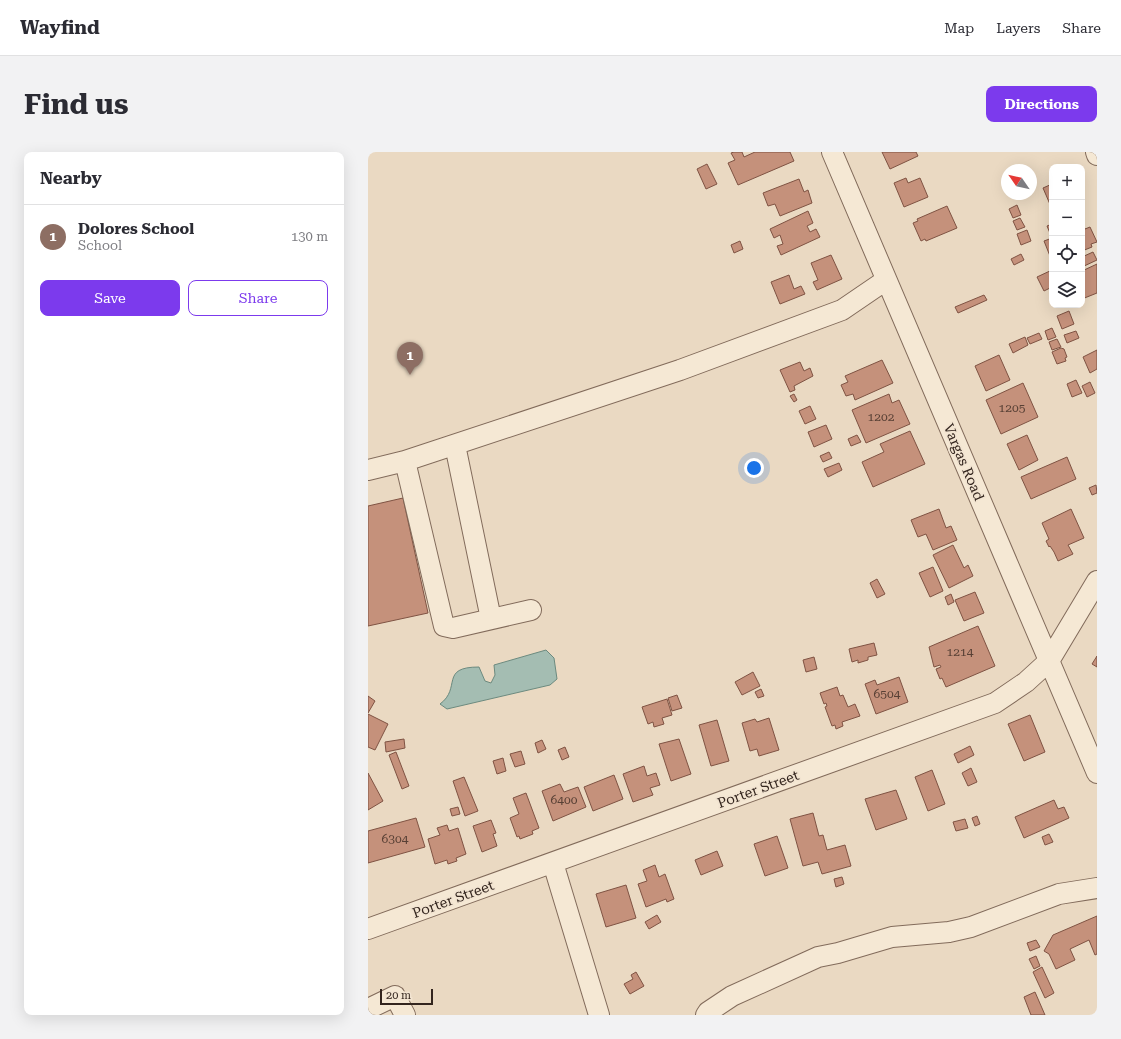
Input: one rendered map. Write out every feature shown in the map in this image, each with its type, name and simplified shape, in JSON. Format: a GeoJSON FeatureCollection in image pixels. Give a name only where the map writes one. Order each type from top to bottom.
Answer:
{"type":"FeatureCollection","features":[{"type":"Feature","properties":{"kind":"street","name":"Vargas Road"},"geometry":{"type":"LineString","coordinates":[[832,152],[1097,773]]}},
{"type":"Feature","properties":{"kind":"street"},"geometry":{"type":"LineString","coordinates":[[368,470],[405,461],[455,445],[680,370],[842,310],[886,280]]}},
{"type":"Feature","properties":{"kind":"street"},"geometry":{"type":"LineString","coordinates":[[455,445],[491,619]]}},
{"type":"Feature","properties":{"kind":"street"},"geometry":{"type":"LineString","coordinates":[[405,461],[444,626],[453,628],[531,610]]}},
{"type":"Feature","properties":{"kind":"street","name":"Porter Street"},"geometry":{"type":"LineString","coordinates":[[368,929],[995,703],[1026,682],[1049,661],[1097,581]]}},
{"type":"Feature","properties":{"kind":"street"},"geometry":{"type":"LineString","coordinates":[[553,862],[600,1015]]}},
{"type":"Feature","properties":{"kind":"street"},"geometry":{"type":"LineString","coordinates":[[706,1015],[708,1012],[732,996],[818,957],[838,953],[892,936],[948,932],[971,928],[1059,894],[1097,888]]}},
{"type":"Feature","properties":{"kind":"street"},"geometry":{"type":"LineString","coordinates":[[368,1009],[395,996],[405,1015]]}},
{"type":"Feature","properties":{"kind":"shaded area"},"geometry":{"type":"Polygon","coordinates":[[[546,650],[554,658],[557,679],[550,685],[447,709],[440,704],[446,698],[450,691],[455,674],[459,671],[467,668],[479,667],[485,681],[491,683],[495,675],[494,665],[546,650]]]}},
{"type":"Feature","properties":{"kind":"building"},"geometry":{"type":"Polygon","coordinates":[[[742,152],[744,157],[755,152],[790,152],[794,161],[738,185],[728,163],[735,160],[731,153],[742,152]]]}},
{"type":"Feature","properties":{"kind":"building"},"geometry":{"type":"Polygon","coordinates":[[[882,152],[916,152],[918,156],[890,169],[882,152]]]}},
{"type":"Feature","properties":{"kind":"building"},"geometry":{"type":"Polygon","coordinates":[[[707,164],[717,184],[706,189],[697,169],[707,164]]]}},
{"type":"Feature","properties":{"kind":"building"},"geometry":{"type":"Polygon","coordinates":[[[906,178],[908,183],[920,178],[928,197],[904,207],[894,183],[906,178]]]}},
{"type":"Feature","properties":{"kind":"building"},"geometry":{"type":"Polygon","coordinates":[[[799,179],[804,192],[808,190],[812,203],[780,216],[775,204],[768,206],[763,193],[799,179]]]}},
{"type":"Feature","properties":{"kind":"building"},"geometry":{"type":"Polygon","coordinates":[[[1049,185],[1049,202],[1043,188],[1049,185]]]}},
{"type":"Feature","properties":{"kind":"building"},"geometry":{"type":"Polygon","coordinates":[[[1017,205],[1021,215],[1013,218],[1009,209],[1017,205]]]}},
{"type":"Feature","properties":{"kind":"building"},"geometry":{"type":"Polygon","coordinates":[[[947,206],[957,228],[926,241],[925,239],[921,241],[913,223],[918,221],[917,219],[947,206]]]}},
{"type":"Feature","properties":{"kind":"building"},"geometry":{"type":"Polygon","coordinates":[[[808,211],[813,223],[807,226],[810,232],[816,229],[820,237],[781,255],[777,246],[783,244],[780,235],[774,238],[770,229],[808,211]]]}},
{"type":"Feature","properties":{"kind":"building"},"geometry":{"type":"Polygon","coordinates":[[[1020,218],[1025,227],[1017,230],[1013,221],[1020,218]]]}},
{"type":"Feature","properties":{"kind":"building"},"geometry":{"type":"Polygon","coordinates":[[[1090,227],[1097,242],[1091,244],[1092,247],[1085,250],[1085,229],[1090,227]]]}},
{"type":"Feature","properties":{"kind":"building"},"geometry":{"type":"Polygon","coordinates":[[[1027,230],[1031,241],[1021,245],[1017,234],[1027,230]]]}},
{"type":"Feature","properties":{"kind":"building"},"geometry":{"type":"Polygon","coordinates":[[[1049,239],[1049,254],[1044,241],[1049,239]]]}},
{"type":"Feature","properties":{"kind":"building"},"geometry":{"type":"Polygon","coordinates":[[[740,241],[743,249],[734,253],[731,245],[740,241]]]}},
{"type":"Feature","properties":{"kind":"building"},"geometry":{"type":"Polygon","coordinates":[[[1093,252],[1097,260],[1085,266],[1085,256],[1093,252]]]}},
{"type":"Feature","properties":{"kind":"building"},"geometry":{"type":"Polygon","coordinates":[[[1021,254],[1024,260],[1014,265],[1011,259],[1021,254]]]}},
{"type":"Feature","properties":{"kind":"building"},"geometry":{"type":"Polygon","coordinates":[[[831,255],[842,279],[817,290],[813,282],[818,280],[811,263],[831,255]]]}},
{"type":"Feature","properties":{"kind":"building"},"geometry":{"type":"Polygon","coordinates":[[[1097,264],[1097,293],[1085,298],[1085,272],[1085,270],[1097,264]]]}},
{"type":"Feature","properties":{"kind":"building"},"geometry":{"type":"Polygon","coordinates":[[[1049,271],[1049,288],[1044,291],[1037,277],[1049,271]]]}},
{"type":"Feature","properties":{"kind":"building"},"geometry":{"type":"Polygon","coordinates":[[[789,275],[794,289],[801,286],[805,294],[780,304],[771,282],[789,275]]]}},
{"type":"Feature","properties":{"kind":"building"},"geometry":{"type":"Polygon","coordinates":[[[984,295],[987,300],[958,313],[955,307],[984,295]]]}},
{"type":"Feature","properties":{"kind":"building"},"geometry":{"type":"Polygon","coordinates":[[[1069,311],[1074,324],[1062,329],[1057,316],[1069,311]]]}},
{"type":"Feature","properties":{"kind":"building"},"geometry":{"type":"Polygon","coordinates":[[[1052,328],[1056,337],[1048,340],[1045,331],[1052,328]]]}},
{"type":"Feature","properties":{"kind":"building"},"geometry":{"type":"Polygon","coordinates":[[[1076,331],[1079,338],[1067,343],[1064,335],[1076,331]]]}},
{"type":"Feature","properties":{"kind":"building"},"geometry":{"type":"Polygon","coordinates":[[[1039,333],[1042,339],[1030,344],[1027,338],[1039,333]]]}},
{"type":"Feature","properties":{"kind":"building"},"geometry":{"type":"Polygon","coordinates":[[[1025,337],[1028,345],[1013,353],[1009,344],[1025,337]]]}},
{"type":"Feature","properties":{"kind":"building"},"geometry":{"type":"Polygon","coordinates":[[[1057,339],[1061,347],[1052,350],[1049,342],[1057,339]]]}},
{"type":"Feature","properties":{"kind":"building"},"geometry":{"type":"Polygon","coordinates":[[[1061,348],[1064,349],[1067,357],[1065,358],[1066,361],[1057,364],[1052,352],[1061,348]]]}},
{"type":"Feature","properties":{"kind":"building"},"geometry":{"type":"Polygon","coordinates":[[[1097,350],[1097,369],[1090,373],[1083,357],[1097,350]]]}},
{"type":"Feature","properties":{"kind":"building"},"geometry":{"type":"Polygon","coordinates":[[[999,355],[1010,380],[986,391],[975,366],[999,355]]]}},
{"type":"Feature","properties":{"kind":"building"},"geometry":{"type":"Polygon","coordinates":[[[882,360],[893,383],[855,400],[853,394],[846,396],[841,385],[848,382],[845,376],[882,360]]]}},
{"type":"Feature","properties":{"kind":"building"},"geometry":{"type":"Polygon","coordinates":[[[800,362],[804,371],[810,368],[813,376],[794,386],[795,390],[790,392],[780,370],[800,362]]]}},
{"type":"Feature","properties":{"kind":"building"},"geometry":{"type":"Polygon","coordinates":[[[1076,380],[1082,393],[1072,397],[1067,384],[1076,380]]]}},
{"type":"Feature","properties":{"kind":"building"},"geometry":{"type":"Polygon","coordinates":[[[1090,382],[1095,393],[1087,397],[1082,386],[1090,382]]]}},
{"type":"Feature","properties":{"kind":"building"},"geometry":{"type":"Polygon","coordinates":[[[1023,383],[1038,417],[1001,434],[986,400],[1023,383]]]}},
{"type":"Feature","properties":{"kind":"building"},"geometry":{"type":"Polygon","coordinates":[[[794,394],[797,400],[794,402],[790,396],[794,394]]]}},
{"type":"Feature","properties":{"kind":"building"},"geometry":{"type":"Polygon","coordinates":[[[889,394],[892,403],[899,400],[910,424],[866,443],[852,410],[889,394]]]}},
{"type":"Feature","properties":{"kind":"building"},"geometry":{"type":"Polygon","coordinates":[[[810,406],[816,419],[805,424],[799,411],[810,406]]]}},
{"type":"Feature","properties":{"kind":"building"},"geometry":{"type":"Polygon","coordinates":[[[826,425],[832,439],[814,447],[808,432],[826,425]]]}},
{"type":"Feature","properties":{"kind":"building"},"geometry":{"type":"Polygon","coordinates":[[[910,431],[925,464],[873,487],[862,462],[884,452],[880,444],[910,431]]]}},
{"type":"Feature","properties":{"kind":"building"},"geometry":{"type":"Polygon","coordinates":[[[857,435],[861,442],[851,446],[848,439],[857,435]]]}},
{"type":"Feature","properties":{"kind":"building"},"geometry":{"type":"Polygon","coordinates":[[[1027,435],[1038,460],[1019,470],[1007,444],[1027,435]]]}},
{"type":"Feature","properties":{"kind":"building"},"geometry":{"type":"Polygon","coordinates":[[[829,452],[832,458],[823,462],[820,456],[829,452]]]}},
{"type":"Feature","properties":{"kind":"building"},"geometry":{"type":"Polygon","coordinates":[[[1067,457],[1076,479],[1031,499],[1021,477],[1067,457]]]}},
{"type":"Feature","properties":{"kind":"building"},"geometry":{"type":"Polygon","coordinates":[[[839,463],[842,470],[828,477],[824,469],[839,463]]]}},
{"type":"Feature","properties":{"kind":"building"},"geometry":{"type":"Polygon","coordinates":[[[1096,485],[1097,493],[1092,495],[1089,488],[1096,485]]]}},
{"type":"Feature","properties":{"kind":"building"},"geometry":{"type":"Polygon","coordinates":[[[403,498],[428,613],[368,626],[368,506],[403,498]]]}},
{"type":"Feature","properties":{"kind":"building"},"geometry":{"type":"Polygon","coordinates":[[[939,509],[946,528],[951,526],[957,540],[933,550],[926,534],[918,537],[911,520],[939,509]]]}},
{"type":"Feature","properties":{"kind":"building"},"geometry":{"type":"Polygon","coordinates":[[[1071,509],[1084,538],[1068,545],[1073,554],[1058,561],[1054,552],[1046,541],[1049,539],[1042,523],[1071,509]]]}},
{"type":"Feature","properties":{"kind":"building"},"geometry":{"type":"Polygon","coordinates":[[[953,545],[964,568],[968,565],[973,576],[949,588],[933,555],[953,545]]]}},
{"type":"Feature","properties":{"kind":"building"},"geometry":{"type":"Polygon","coordinates":[[[933,567],[943,591],[930,597],[919,573],[933,567]]]}},
{"type":"Feature","properties":{"kind":"building"},"geometry":{"type":"Polygon","coordinates":[[[877,579],[885,594],[877,598],[870,583],[877,579]]]}},
{"type":"Feature","properties":{"kind":"building"},"geometry":{"type":"Polygon","coordinates":[[[975,592],[984,613],[964,621],[955,600],[975,592]]]}},
{"type":"Feature","properties":{"kind":"building"},"geometry":{"type":"Polygon","coordinates":[[[951,594],[954,602],[948,605],[945,597],[951,594]]]}},
{"type":"Feature","properties":{"kind":"building"},"geometry":{"type":"Polygon","coordinates":[[[978,626],[995,666],[946,687],[942,678],[940,679],[936,669],[941,667],[940,665],[934,667],[929,647],[978,626]]]}},
{"type":"Feature","properties":{"kind":"building"},"geometry":{"type":"Polygon","coordinates":[[[874,643],[877,655],[868,657],[868,660],[858,663],[858,660],[852,662],[849,649],[874,643]]]}},
{"type":"Feature","properties":{"kind":"building"},"geometry":{"type":"Polygon","coordinates":[[[1097,656],[1097,667],[1092,664],[1097,656]]]}},
{"type":"Feature","properties":{"kind":"building"},"geometry":{"type":"Polygon","coordinates":[[[814,657],[817,669],[806,672],[803,660],[814,657]]]}},
{"type":"Feature","properties":{"kind":"building"},"geometry":{"type":"Polygon","coordinates":[[[753,672],[760,686],[742,695],[735,682],[753,672]]]}},
{"type":"Feature","properties":{"kind":"building"},"geometry":{"type":"Polygon","coordinates":[[[899,677],[908,702],[876,714],[865,684],[875,680],[877,685],[899,677]]]}},
{"type":"Feature","properties":{"kind":"building"},"geometry":{"type":"Polygon","coordinates":[[[837,687],[840,696],[843,695],[848,707],[855,704],[860,716],[842,722],[843,726],[836,729],[835,725],[832,726],[825,707],[827,706],[826,703],[824,704],[820,693],[837,687]]]}},
{"type":"Feature","properties":{"kind":"building"},"geometry":{"type":"Polygon","coordinates":[[[761,689],[764,696],[758,698],[755,692],[761,689]]]}},
{"type":"Feature","properties":{"kind":"building"},"geometry":{"type":"Polygon","coordinates":[[[677,695],[682,708],[672,711],[668,698],[677,695]]]}},
{"type":"Feature","properties":{"kind":"building"},"geometry":{"type":"Polygon","coordinates":[[[368,696],[375,701],[368,713],[368,696]]]}},
{"type":"Feature","properties":{"kind":"building"},"geometry":{"type":"Polygon","coordinates":[[[667,699],[672,715],[662,718],[664,724],[654,727],[653,722],[648,724],[642,707],[667,699]]]}},
{"type":"Feature","properties":{"kind":"building"},"geometry":{"type":"Polygon","coordinates":[[[368,714],[388,724],[375,750],[368,747],[368,714]]]}},
{"type":"Feature","properties":{"kind":"building"},"geometry":{"type":"Polygon","coordinates":[[[1030,715],[1045,752],[1024,761],[1008,724],[1030,715]]]}},
{"type":"Feature","properties":{"kind":"building"},"geometry":{"type":"Polygon","coordinates":[[[769,718],[779,750],[759,756],[757,749],[750,751],[742,723],[755,719],[757,722],[769,718]]]}},
{"type":"Feature","properties":{"kind":"building"},"geometry":{"type":"Polygon","coordinates":[[[717,720],[729,761],[711,766],[699,725],[717,720]]]}},
{"type":"Feature","properties":{"kind":"building"},"geometry":{"type":"Polygon","coordinates":[[[404,739],[405,748],[386,752],[385,742],[404,739]]]}},
{"type":"Feature","properties":{"kind":"building"},"geometry":{"type":"Polygon","coordinates":[[[679,739],[691,774],[671,781],[659,744],[679,739]]]}},
{"type":"Feature","properties":{"kind":"building"},"geometry":{"type":"Polygon","coordinates":[[[542,740],[546,749],[538,753],[535,743],[542,740]]]}},
{"type":"Feature","properties":{"kind":"building"},"geometry":{"type":"Polygon","coordinates":[[[970,746],[974,755],[958,763],[954,754],[970,746]]]}},
{"type":"Feature","properties":{"kind":"building"},"geometry":{"type":"Polygon","coordinates":[[[565,747],[569,757],[562,760],[558,750],[565,747]]]}},
{"type":"Feature","properties":{"kind":"building"},"geometry":{"type":"Polygon","coordinates":[[[521,751],[525,764],[515,767],[510,754],[521,751]]]}},
{"type":"Feature","properties":{"kind":"building"},"geometry":{"type":"Polygon","coordinates":[[[396,752],[409,786],[402,789],[389,755],[396,752]]]}},
{"type":"Feature","properties":{"kind":"building"},"geometry":{"type":"Polygon","coordinates":[[[503,758],[506,771],[497,774],[493,761],[503,758]]]}},
{"type":"Feature","properties":{"kind":"building"},"geometry":{"type":"Polygon","coordinates":[[[644,766],[647,776],[656,773],[660,785],[650,788],[653,795],[633,802],[623,774],[644,766]]]}},
{"type":"Feature","properties":{"kind":"building"},"geometry":{"type":"Polygon","coordinates":[[[971,768],[977,782],[968,786],[962,773],[971,768]]]}},
{"type":"Feature","properties":{"kind":"building"},"geometry":{"type":"Polygon","coordinates":[[[932,770],[945,804],[928,811],[915,777],[932,770]]]}},
{"type":"Feature","properties":{"kind":"building"},"geometry":{"type":"Polygon","coordinates":[[[368,773],[383,801],[368,810],[368,773]]]}},
{"type":"Feature","properties":{"kind":"building"},"geometry":{"type":"Polygon","coordinates":[[[614,775],[623,799],[593,811],[584,787],[614,775]]]}},
{"type":"Feature","properties":{"kind":"building"},"geometry":{"type":"Polygon","coordinates":[[[464,777],[478,811],[465,816],[453,781],[464,777]]]}},
{"type":"Feature","properties":{"kind":"building"},"geometry":{"type":"Polygon","coordinates":[[[560,784],[564,792],[578,787],[586,807],[553,821],[542,791],[560,784]]]}},
{"type":"Feature","properties":{"kind":"building"},"geometry":{"type":"Polygon","coordinates":[[[896,790],[907,819],[876,830],[865,799],[896,790]]]}},
{"type":"Feature","properties":{"kind":"building"},"geometry":{"type":"Polygon","coordinates":[[[526,793],[539,828],[532,831],[533,834],[520,839],[519,836],[517,837],[510,818],[519,814],[513,798],[526,793]]]}},
{"type":"Feature","properties":{"kind":"building"},"geometry":{"type":"Polygon","coordinates":[[[1054,800],[1058,809],[1064,807],[1069,818],[1024,838],[1015,817],[1054,800]]]}},
{"type":"Feature","properties":{"kind":"building"},"geometry":{"type":"Polygon","coordinates":[[[458,807],[460,814],[452,816],[450,809],[458,807]]]}},
{"type":"Feature","properties":{"kind":"building"},"geometry":{"type":"Polygon","coordinates":[[[813,813],[819,836],[823,835],[827,850],[845,845],[851,866],[822,874],[818,862],[803,866],[790,819],[813,813]]]}},
{"type":"Feature","properties":{"kind":"building"},"geometry":{"type":"Polygon","coordinates":[[[977,816],[980,824],[975,826],[972,818],[977,816]]]}},
{"type":"Feature","properties":{"kind":"building"},"geometry":{"type":"Polygon","coordinates":[[[416,818],[425,847],[368,863],[368,831],[416,818]]]}},
{"type":"Feature","properties":{"kind":"building"},"geometry":{"type":"Polygon","coordinates":[[[965,819],[968,828],[956,831],[953,822],[965,819]]]}},
{"type":"Feature","properties":{"kind":"building"},"geometry":{"type":"Polygon","coordinates":[[[491,820],[496,833],[493,834],[497,846],[482,852],[473,826],[491,820]]]}},
{"type":"Feature","properties":{"kind":"building"},"geometry":{"type":"Polygon","coordinates":[[[447,825],[449,831],[458,828],[466,854],[456,858],[457,861],[448,864],[447,860],[435,864],[428,839],[440,835],[437,828],[447,825]]]}},
{"type":"Feature","properties":{"kind":"building"},"geometry":{"type":"Polygon","coordinates":[[[1049,834],[1053,842],[1045,845],[1042,837],[1049,834]]]}},
{"type":"Feature","properties":{"kind":"building"},"geometry":{"type":"Polygon","coordinates":[[[777,836],[788,868],[765,876],[754,844],[777,836]]]}},
{"type":"Feature","properties":{"kind":"building"},"geometry":{"type":"Polygon","coordinates":[[[717,851],[723,866],[701,875],[695,860],[717,851]]]}},
{"type":"Feature","properties":{"kind":"building"},"geometry":{"type":"Polygon","coordinates":[[[655,865],[659,877],[665,874],[674,899],[667,902],[666,899],[646,907],[638,884],[647,881],[643,870],[655,865]]]}},
{"type":"Feature","properties":{"kind":"building"},"geometry":{"type":"Polygon","coordinates":[[[842,877],[844,884],[836,887],[834,879],[842,877]]]}},
{"type":"Feature","properties":{"kind":"building"},"geometry":{"type":"Polygon","coordinates":[[[626,885],[636,918],[606,927],[596,894],[626,885]]]}},
{"type":"Feature","properties":{"kind":"building"},"geometry":{"type":"Polygon","coordinates":[[[657,915],[661,922],[649,929],[645,922],[657,915]]]}},
{"type":"Feature","properties":{"kind":"building"},"geometry":{"type":"Polygon","coordinates":[[[1097,916],[1097,954],[1095,955],[1089,940],[1070,949],[1075,960],[1056,969],[1049,954],[1044,951],[1053,935],[1097,916]]]}},
{"type":"Feature","properties":{"kind":"building"},"geometry":{"type":"Polygon","coordinates":[[[1036,940],[1040,947],[1030,951],[1027,943],[1036,940]]]}},
{"type":"Feature","properties":{"kind":"building"},"geometry":{"type":"Polygon","coordinates":[[[1036,956],[1040,966],[1034,969],[1029,959],[1036,956]]]}},
{"type":"Feature","properties":{"kind":"building"},"geometry":{"type":"Polygon","coordinates":[[[1042,967],[1054,993],[1045,998],[1033,972],[1042,967]]]}},
{"type":"Feature","properties":{"kind":"building"},"geometry":{"type":"Polygon","coordinates":[[[636,972],[644,986],[630,994],[624,984],[633,979],[631,975],[636,972]]]}},
{"type":"Feature","properties":{"kind":"building"},"geometry":{"type":"Polygon","coordinates":[[[1035,992],[1045,1015],[1031,1015],[1024,997],[1035,992]]]}},
{"type":"Feature","properties":{"kind":"place","name":"Dolores School"},"geometry":{"type":"Point","coordinates":[410,375]}}]}
